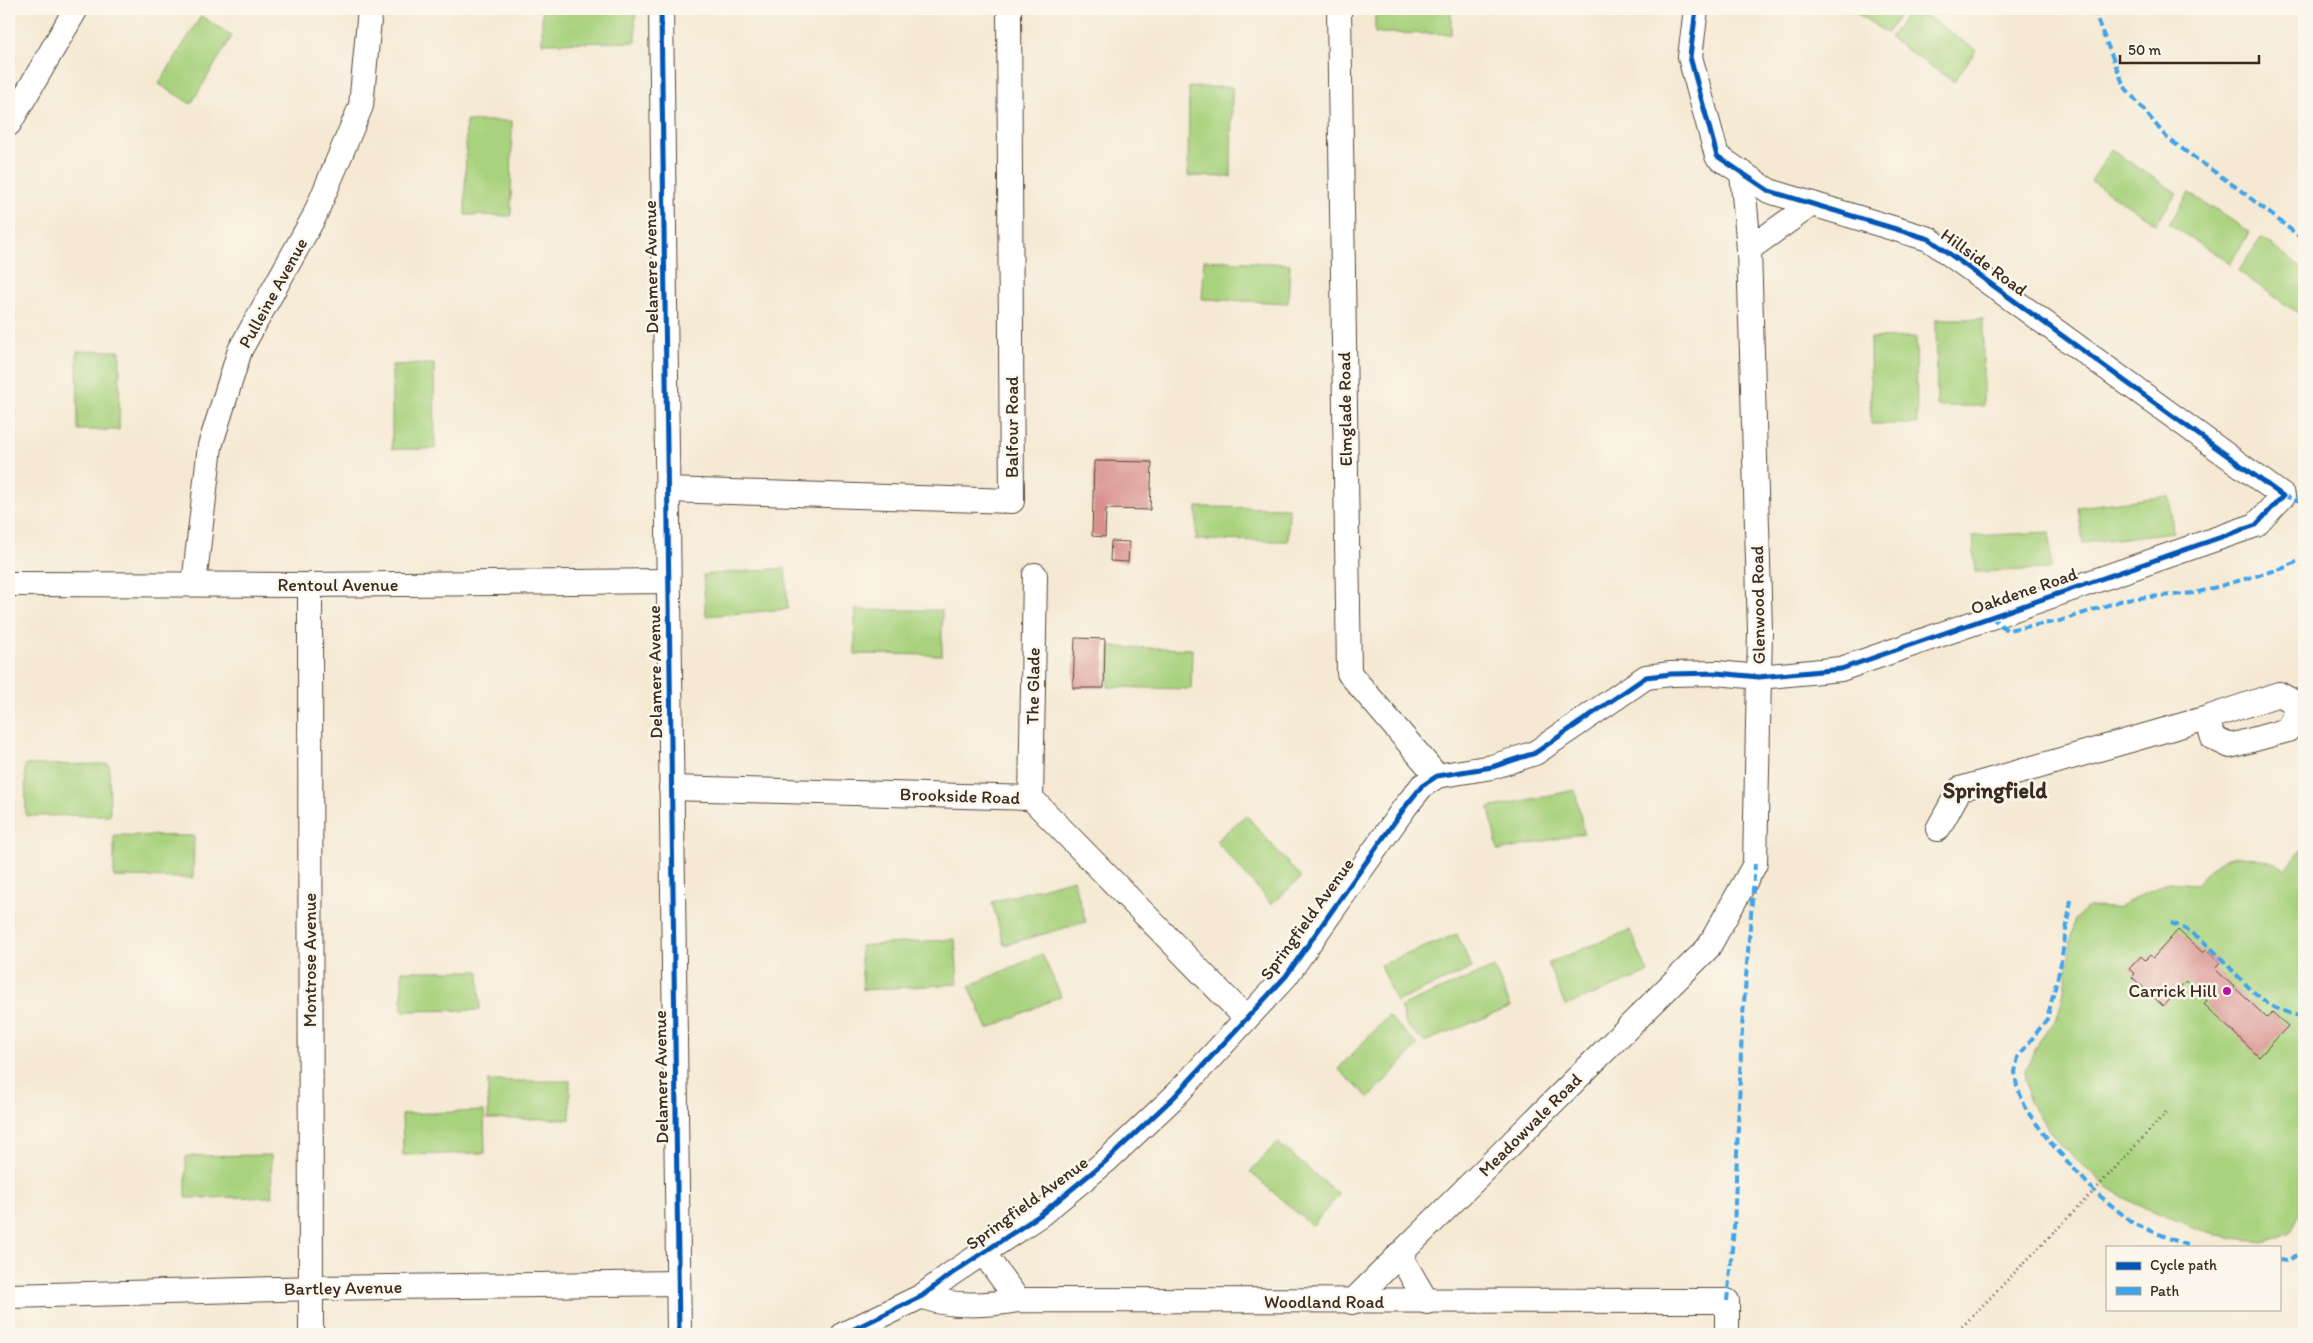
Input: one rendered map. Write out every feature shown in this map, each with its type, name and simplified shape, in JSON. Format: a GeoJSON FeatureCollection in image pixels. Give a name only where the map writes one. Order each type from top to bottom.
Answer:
{"type":"FeatureCollection","features":[{"type":"Feature","properties":{"kind":"street"},"geometry":{"type":"LineString","coordinates":[[9,124],[76,9]]}},
{"type":"Feature","properties":{"kind":"street","name":"Pulleine Avenue"},"geometry":{"type":"LineString","coordinates":[[194,584],[210,446],[240,350],[314,216],[362,106],[370,9]]}},
{"type":"Feature","properties":{"kind":"street","name":"Delamere Avenue"},"geometry":{"type":"LineString","coordinates":[[661,9],[679,1334]]}},
{"type":"Feature","properties":{"kind":"street","name":"Balfour Road"},"geometry":{"type":"LineString","coordinates":[[667,490],[1012,501],[1009,9]]}},
{"type":"Feature","properties":{"kind":"street","name":"Elmglade Road"},"geometry":{"type":"LineString","coordinates":[[1339,9],[1349,673],[1437,776]]}},
{"type":"Feature","properties":{"kind":"street","name":"Hillside Road"},"geometry":{"type":"LineString","coordinates":[[1696,9],[1690,57],[1717,156],[1769,191],[1929,239],[2283,496]]}},
{"type":"Feature","properties":{"kind":"street","name":"Glenwood Road"},"geometry":{"type":"LineString","coordinates":[[1708,948],[1755,864],[1760,631],[1749,250],[1742,173]]}},
{"type":"Feature","properties":{"kind":"street"},"geometry":{"type":"LineString","coordinates":[[1749,250],[1812,204]]}},
{"type":"Feature","properties":{"kind":"street","name":"Oakdene Road"},"geometry":{"type":"LineString","coordinates":[[1759,677],[1841,669],[2256,525],[2283,496]]}},
{"type":"Feature","properties":{"kind":"street","name":"The Glade"},"geometry":{"type":"LineString","coordinates":[[1031,798],[1035,574]]}},
{"type":"Feature","properties":{"kind":"street","name":"Rentoul Avenue"},"geometry":{"type":"LineString","coordinates":[[9,584],[310,585],[668,581]]}},
{"type":"Feature","properties":{"kind":"street","name":"Montrose Avenue"},"geometry":{"type":"LineString","coordinates":[[310,585],[311,1334]]}},
{"type":"Feature","properties":{"kind":"street","name":"Springfield Avenue"},"geometry":{"type":"LineString","coordinates":[[844,1334],[922,1296],[951,1274],[984,1254],[1040,1215],[1106,1161],[1174,1097],[1286,976],[1405,807],[1422,786],[1437,776],[1492,767],[1535,753],[1646,678],[1671,674],[1718,673],[1759,677]]}},
{"type":"Feature","properties":{"kind":"street"},"geometry":{"type":"LineString","coordinates":[[1938,829],[1960,789],[2207,718]]}},
{"type":"Feature","properties":{"kind":"street","name":"Brookside Road"},"geometry":{"type":"LineString","coordinates":[[671,788],[1031,798],[1246,1018]]}},
{"type":"Feature","properties":{"kind":"street","name":"Meadowvale Road"},"geometry":{"type":"LineString","coordinates":[[1352,1302],[1708,948]]}},
{"type":"Feature","properties":{"kind":"street"},"geometry":{"type":"LineString","coordinates":[[984,1254],[1018,1300]]}},
{"type":"Feature","properties":{"kind":"street"},"geometry":{"type":"LineString","coordinates":[[1400,1254],[1427,1302]]}},
{"type":"Feature","properties":{"kind":"street","name":"Bartley Avenue"},"geometry":{"type":"LineString","coordinates":[[9,1296],[677,1283]]}},
{"type":"Feature","properties":{"kind":"street","name":"Woodland Road"},"geometry":{"type":"LineString","coordinates":[[922,1296],[931,1300],[947,1302],[995,1304],[1018,1300],[1352,1302],[1727,1301],[1727,1334]]}},
{"type":"Feature","properties":{"kind":"path"},"geometry":{"type":"LineString","coordinates":[[1955,1334],[2094,1191],[2168,1110]]}},
{"type":"Feature","properties":{"kind":"green space"},"geometry":{"type":"Polygon","coordinates":[[[542,9],[635,9],[636,42],[542,43],[542,9]]]}},
{"type":"Feature","properties":{"kind":"green space"},"geometry":{"type":"Polygon","coordinates":[[[1375,9],[1451,9],[1451,34],[1375,33],[1375,9]]]}},
{"type":"Feature","properties":{"kind":"green space"},"geometry":{"type":"Polygon","coordinates":[[[1851,9],[1903,9],[1887,33],[1851,9]]]}},
{"type":"Feature","properties":{"kind":"green space"},"geometry":{"type":"Polygon","coordinates":[[[1910,9],[1916,9],[1976,50],[1954,82],[1890,38],[1910,9]]]}},
{"type":"Feature","properties":{"kind":"green space"},"geometry":{"type":"Polygon","coordinates":[[[201,16],[232,36],[191,104],[159,84],[201,16]]]}},
{"type":"Feature","properties":{"kind":"green space"},"geometry":{"type":"Polygon","coordinates":[[[1189,87],[1232,87],[1231,177],[1188,176],[1189,87]]]}},
{"type":"Feature","properties":{"kind":"green space"},"geometry":{"type":"Polygon","coordinates":[[[466,121],[512,121],[511,216],[465,215],[466,121]]]}},
{"type":"Feature","properties":{"kind":"green space"},"geometry":{"type":"Polygon","coordinates":[[[2111,150],[2177,193],[2156,224],[2091,181],[2111,150]]]}},
{"type":"Feature","properties":{"kind":"green space"},"geometry":{"type":"Polygon","coordinates":[[[2189,193],[2250,232],[2230,263],[2169,224],[2189,193]]]}},
{"type":"Feature","properties":{"kind":"green space"},"geometry":{"type":"Polygon","coordinates":[[[2261,238],[2304,269],[2304,305],[2298,313],[2238,271],[2261,238]]]}},
{"type":"Feature","properties":{"kind":"green space"},"geometry":{"type":"Polygon","coordinates":[[[1204,260],[1290,264],[1288,303],[1202,299],[1204,260]]]}},
{"type":"Feature","properties":{"kind":"green space"},"geometry":{"type":"Polygon","coordinates":[[[1936,319],[1983,319],[1983,406],[1937,406],[1936,319]]]}},
{"type":"Feature","properties":{"kind":"green space"},"geometry":{"type":"Polygon","coordinates":[[[1916,337],[1917,424],[1871,424],[1870,338],[1916,337]]]}},
{"type":"Feature","properties":{"kind":"green space"},"geometry":{"type":"Polygon","coordinates":[[[77,351],[120,351],[119,430],[78,430],[77,351]]]}},
{"type":"Feature","properties":{"kind":"green space"},"geometry":{"type":"Polygon","coordinates":[[[434,364],[435,449],[392,449],[392,365],[434,364]]]}},
{"type":"Feature","properties":{"kind":"green space"},"geometry":{"type":"Polygon","coordinates":[[[2169,496],[2173,532],[2083,543],[2078,507],[2169,496]]]}},
{"type":"Feature","properties":{"kind":"green space"},"geometry":{"type":"Polygon","coordinates":[[[1197,507],[1289,508],[1288,541],[1196,540],[1197,507]]]}},
{"type":"Feature","properties":{"kind":"green space"},"geometry":{"type":"Polygon","coordinates":[[[2050,532],[2051,569],[1975,572],[1973,536],[2050,532]]]}},
{"type":"Feature","properties":{"kind":"green space"},"geometry":{"type":"Polygon","coordinates":[[[785,568],[788,609],[706,616],[703,575],[785,568]]]}},
{"type":"Feature","properties":{"kind":"green space"},"geometry":{"type":"Polygon","coordinates":[[[855,610],[942,610],[942,655],[855,654],[855,610]]]}},
{"type":"Feature","properties":{"kind":"green space"},"geometry":{"type":"Polygon","coordinates":[[[1110,647],[1192,649],[1191,689],[1108,687],[1110,647]]]}},
{"type":"Feature","properties":{"kind":"green space"},"geometry":{"type":"Polygon","coordinates":[[[109,764],[110,815],[26,816],[25,765],[109,764]]]}},
{"type":"Feature","properties":{"kind":"green space"},"geometry":{"type":"Polygon","coordinates":[[[1575,790],[1584,833],[1498,851],[1489,808],[1575,790]]]}},
{"type":"Feature","properties":{"kind":"green space"},"geometry":{"type":"Polygon","coordinates":[[[1246,815],[1301,878],[1271,904],[1216,841],[1246,815]]]}},
{"type":"Feature","properties":{"kind":"green space"},"geometry":{"type":"Polygon","coordinates":[[[114,835],[194,836],[193,878],[114,877],[114,835]]]}},
{"type":"Feature","properties":{"kind":"green space"},"geometry":{"type":"Polygon","coordinates":[[[2304,848],[2304,1207],[2291,1232],[2264,1242],[2233,1239],[2196,1228],[2133,1203],[2106,1186],[2060,1144],[2029,1102],[2025,1071],[2040,1040],[2057,1018],[2063,997],[2074,920],[2088,907],[2116,908],[2168,882],[2196,884],[2216,864],[2232,857],[2250,857],[2285,868],[2304,848]]]}},
{"type":"Feature","properties":{"kind":"green space"},"geometry":{"type":"Polygon","coordinates":[[[1073,879],[1086,922],[1004,945],[992,902],[1073,879]]]}},
{"type":"Feature","properties":{"kind":"green space"},"geometry":{"type":"Polygon","coordinates":[[[1630,930],[1648,973],[1565,1006],[1548,963],[1630,930]]]}},
{"type":"Feature","properties":{"kind":"green space"},"geometry":{"type":"Polygon","coordinates":[[[1457,934],[1472,968],[1396,1002],[1380,965],[1457,934]]]}},
{"type":"Feature","properties":{"kind":"green space"},"geometry":{"type":"Polygon","coordinates":[[[955,939],[958,984],[863,990],[860,946],[955,939]]]}},
{"type":"Feature","properties":{"kind":"green space"},"geometry":{"type":"Polygon","coordinates":[[[1042,954],[1061,996],[988,1029],[969,986],[1042,954]]]}},
{"type":"Feature","properties":{"kind":"green space"},"geometry":{"type":"Polygon","coordinates":[[[1494,967],[1511,1007],[1424,1042],[1407,1026],[1400,1007],[1494,967]]]}},
{"type":"Feature","properties":{"kind":"green space"},"geometry":{"type":"Polygon","coordinates":[[[402,971],[479,971],[480,1010],[402,1011],[402,971]]]}},
{"type":"Feature","properties":{"kind":"green space"},"geometry":{"type":"Polygon","coordinates":[[[1388,1016],[1418,1045],[1369,1098],[1338,1069],[1388,1016]]]}},
{"type":"Feature","properties":{"kind":"green space"},"geometry":{"type":"Polygon","coordinates":[[[488,1081],[570,1081],[570,1119],[488,1119],[488,1081]]]}},
{"type":"Feature","properties":{"kind":"green space"},"geometry":{"type":"Polygon","coordinates":[[[484,1111],[485,1153],[403,1155],[402,1114],[484,1111]]]}},
{"type":"Feature","properties":{"kind":"green space"},"geometry":{"type":"Polygon","coordinates":[[[1277,1142],[1339,1195],[1312,1226],[1250,1172],[1277,1142]]]}},
{"type":"Feature","properties":{"kind":"green space"},"geometry":{"type":"Polygon","coordinates":[[[271,1155],[272,1197],[186,1198],[186,1156],[271,1155]]]}},
{"type":"Feature","properties":{"kind":"building"},"geometry":{"type":"Polygon","coordinates":[[[1094,461],[1152,462],[1150,510],[1106,509],[1105,537],[1092,536],[1094,461]]]}},
{"type":"Feature","properties":{"kind":"building"},"geometry":{"type":"Polygon","coordinates":[[[1111,541],[1129,542],[1128,562],[1110,561],[1111,541]]]}},
{"type":"Feature","properties":{"kind":"building"},"geometry":{"type":"Polygon","coordinates":[[[1075,638],[1105,639],[1104,688],[1073,688],[1075,638]]]}},
{"type":"Feature","properties":{"kind":"building"},"geometry":{"type":"Polygon","coordinates":[[[2178,930],[2203,953],[2206,950],[2220,963],[2215,969],[2267,1018],[2272,1012],[2288,1026],[2259,1057],[2204,1004],[2207,1001],[2186,981],[2163,1006],[2132,977],[2135,974],[2129,969],[2141,956],[2145,960],[2150,955],[2153,958],[2178,930]]]}},
{"type":"Feature","properties":{"kind":"marked path"},"geometry":{"type":"LineString","coordinates":[[2093,9],[2124,86],[2167,138],[2240,190],[2304,240]]}},
{"type":"Feature","properties":{"kind":"marked path"},"geometry":{"type":"LineString","coordinates":[[2283,496],[2304,502]]}},
{"type":"Feature","properties":{"kind":"marked path"},"geometry":{"type":"LineString","coordinates":[[1991,617],[2007,630],[2060,621],[2126,599],[2195,593],[2284,568],[2304,558]]}},
{"type":"Feature","properties":{"kind":"marked path"},"geometry":{"type":"LineString","coordinates":[[1727,1301],[1734,1228],[1742,1028],[1755,864]]}},
{"type":"Feature","properties":{"kind":"marked path"},"geometry":{"type":"LineString","coordinates":[[2071,900],[2060,968],[2047,1019],[2018,1057],[2015,1072],[2017,1087],[2027,1111],[2050,1142],[2094,1191],[2134,1224],[2189,1246]]}},
{"type":"Feature","properties":{"kind":"marked path"},"geometry":{"type":"LineString","coordinates":[[2171,923],[2198,937],[2253,992],[2265,1001],[2279,1009],[2304,1017]]}},
{"type":"Feature","properties":{"kind":"marked path"},"geometry":{"type":"LineString","coordinates":[[2280,1260],[2287,1261],[2304,1251]]}},
{"type":"Feature","properties":{"kind":"cycle path"},"geometry":{"type":"LineString","coordinates":[[661,9],[679,1334]]}},
{"type":"Feature","properties":{"kind":"cycle path"},"geometry":{"type":"LineString","coordinates":[[844,1334],[922,1296],[951,1274],[1040,1215],[1106,1161],[1174,1097],[1286,976],[1405,807],[1422,786],[1437,776],[1492,767],[1535,753],[1646,677],[1671,674],[1717,673],[1759,677],[1841,669],[2256,525],[2283,496],[1929,239],[1769,191],[1717,156],[1690,57],[1696,9]]}},
{"type":"Feature","properties":{"kind":"place","name":"Carrick Hill"},"geometry":{"type":"Point","coordinates":[2227,991]}},
{"type":"Feature","properties":{"kind":"district","name":"Springfield"},"geometry":{"type":"Point","coordinates":[1995,790]}}]}
